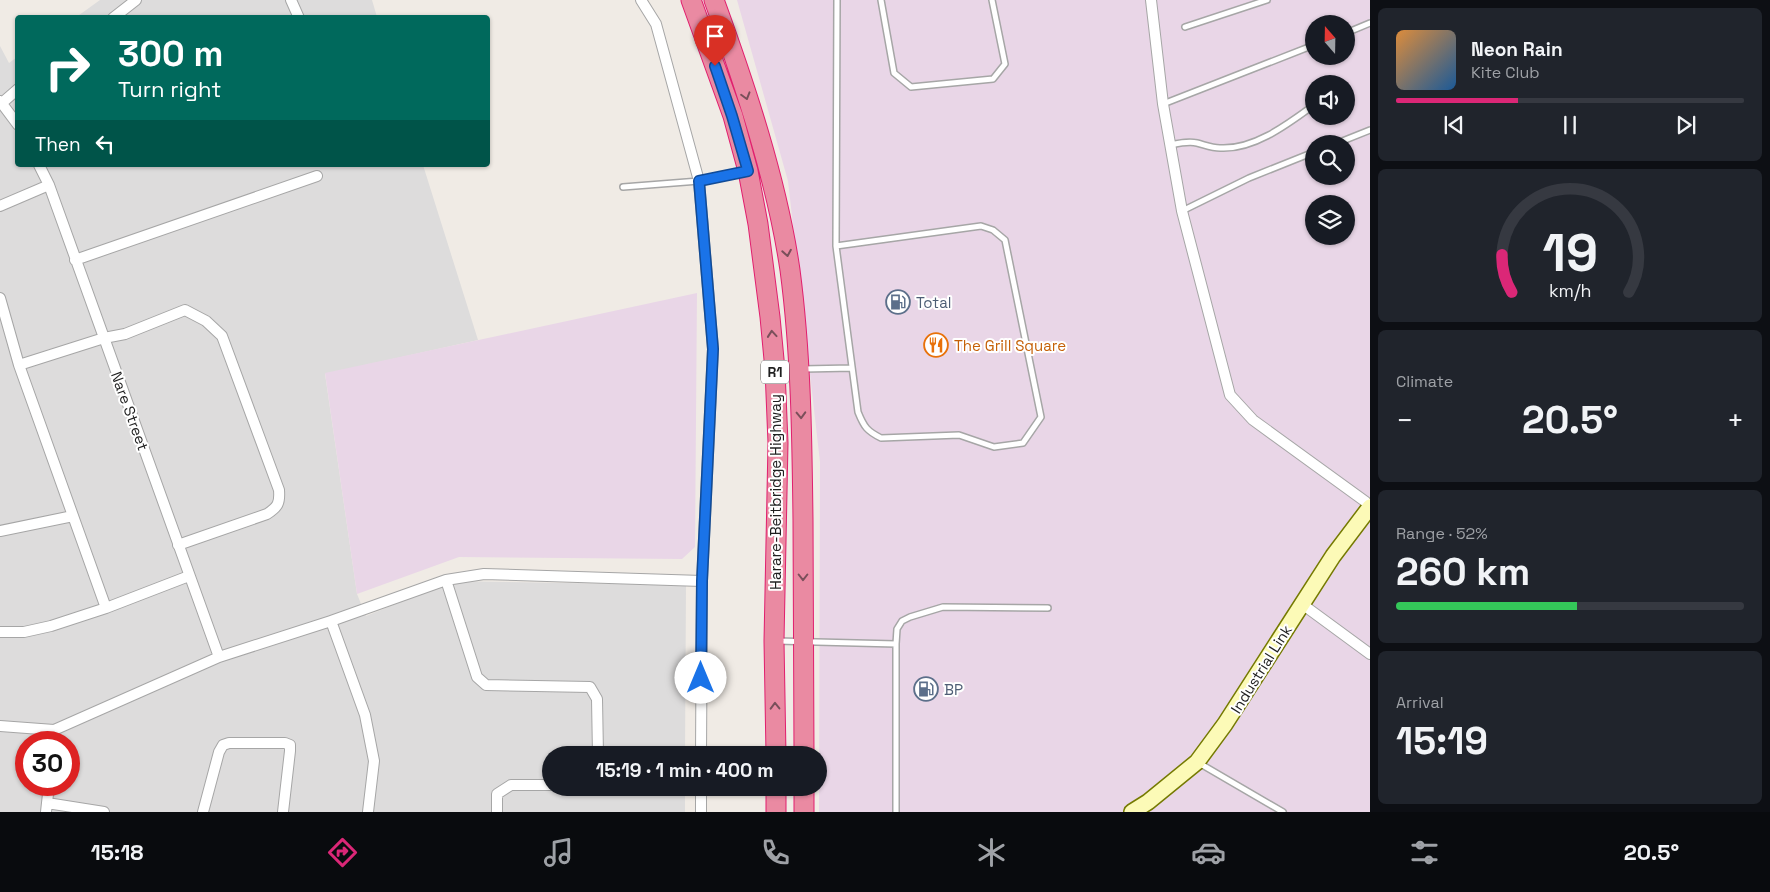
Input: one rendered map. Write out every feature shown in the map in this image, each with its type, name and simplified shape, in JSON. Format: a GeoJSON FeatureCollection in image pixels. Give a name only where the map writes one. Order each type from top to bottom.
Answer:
{"type":"FeatureCollection","features":[{"type":"Feature","properties":{"kind":"highway","name":"Harare-Beitbridge Highway"},"geometry":{"type":"LineString","coordinates":[[691,0],[732,116],[748,171],[758,224],[770,317],[787,370],[802,455],[804,746]]}},
{"type":"Feature","properties":{"kind":"highway","name":"Harare-Beitbridge Highway"},"geometry":{"type":"LineString","coordinates":[[714,0],[736,60],[770,176],[790,272],[787,370],[778,444],[774,641],[776,746]]}},
{"type":"Feature","properties":{"kind":"highway"},"geometry":{"type":"LineString","coordinates":[[776,796],[776,812]]}},
{"type":"Feature","properties":{"kind":"highway"},"geometry":{"type":"LineString","coordinates":[[804,796],[804,812]]}},
{"type":"Feature","properties":{"kind":"street"},"geometry":{"type":"LineString","coordinates":[[117,15],[136,0]]}},
{"type":"Feature","properties":{"kind":"street"},"geometry":{"type":"LineString","coordinates":[[291,0],[298,15]]}},
{"type":"Feature","properties":{"kind":"street"},"geometry":{"type":"LineString","coordinates":[[641,0],[656,24],[699,181],[713,349],[702,581],[701,746]]}},
{"type":"Feature","properties":{"kind":"street"},"geometry":{"type":"LineString","coordinates":[[1151,0],[1163,104],[1182,211],[1230,395],[1253,420],[1370,506]]}},
{"type":"Feature","properties":{"kind":"street"},"geometry":{"type":"LineString","coordinates":[[15,92],[1,102],[15,121]]}},
{"type":"Feature","properties":{"kind":"street","name":"Nare Street"},"geometry":{"type":"LineString","coordinates":[[41,167],[218,657]]}},
{"type":"Feature","properties":{"kind":"street"},"geometry":{"type":"LineString","coordinates":[[75,260],[317,176]]}},
{"type":"Feature","properties":{"kind":"street"},"geometry":{"type":"LineString","coordinates":[[0,206],[49,185]]}},
{"type":"Feature","properties":{"kind":"street"},"geometry":{"type":"LineString","coordinates":[[0,298],[19,365],[106,608]]}},
{"type":"Feature","properties":{"kind":"street"},"geometry":{"type":"LineString","coordinates":[[19,365],[104,338],[125,334],[185,310],[206,321],[222,336],[279,490],[280,502],[276,509],[178,545]]}},
{"type":"Feature","properties":{"kind":"street","name":"Industrial Link"},"geometry":{"type":"LineString","coordinates":[[1132,812],[1148,802],[1197,762],[1226,724],[1332,556],[1370,506]]}},
{"type":"Feature","properties":{"kind":"street"},"geometry":{"type":"LineString","coordinates":[[0,531],[73,516]]}},
{"type":"Feature","properties":{"kind":"street"},"geometry":{"type":"LineString","coordinates":[[0,726],[54,730],[218,657],[331,621],[446,580],[484,574],[702,581]]}},
{"type":"Feature","properties":{"kind":"street"},"geometry":{"type":"LineString","coordinates":[[0,632],[24,632],[51,626],[106,608],[190,576]]}},
{"type":"Feature","properties":{"kind":"street"},"geometry":{"type":"LineString","coordinates":[[446,580],[478,677],[486,685],[590,687],[597,699],[598,746]]}},
{"type":"Feature","properties":{"kind":"street"},"geometry":{"type":"LineString","coordinates":[[1302,604],[1370,654]]}},
{"type":"Feature","properties":{"kind":"street"},"geometry":{"type":"LineString","coordinates":[[331,621],[364,715],[374,761],[368,812]]}},
{"type":"Feature","properties":{"kind":"street"},"geometry":{"type":"LineString","coordinates":[[203,812],[219,752],[224,745],[229,743],[285,743],[290,745],[290,751],[283,812]]}},
{"type":"Feature","properties":{"kind":"street"},"geometry":{"type":"LineString","coordinates":[[497,812],[497,794],[511,785],[542,785]]}},
{"type":"Feature","properties":{"kind":"street"},"geometry":{"type":"LineString","coordinates":[[701,796],[701,812]]}},
{"type":"Feature","properties":{"kind":"street"},"geometry":{"type":"LineString","coordinates":[[46,807],[104,812]]}},
{"type":"Feature","properties":{"kind":"lane"},"geometry":{"type":"LineString","coordinates":[[836,246],[981,226],[993,230],[1005,240],[1041,417],[1023,443],[994,447],[959,435],[881,438],[870,432],[863,425],[858,412],[836,246],[837,0]]}},
{"type":"Feature","properties":{"kind":"lane"},"geometry":{"type":"LineString","coordinates":[[881,0],[894,73],[911,87],[993,79],[1005,64],[992,0]]}},
{"type":"Feature","properties":{"kind":"lane"},"geometry":{"type":"LineString","coordinates":[[1185,27],[1267,0]]}},
{"type":"Feature","properties":{"kind":"lane"},"geometry":{"type":"LineString","coordinates":[[1355,29],[1370,23]]}},
{"type":"Feature","properties":{"kind":"lane"},"geometry":{"type":"LineString","coordinates":[[1163,104],[1305,49]]}},
{"type":"Feature","properties":{"kind":"lane"},"geometry":{"type":"LineString","coordinates":[[1170,145],[1189,142],[1220,148],[1238,147],[1258,140],[1305,112]]}},
{"type":"Feature","properties":{"kind":"lane"},"geometry":{"type":"LineString","coordinates":[[1355,136],[1370,130]]}},
{"type":"Feature","properties":{"kind":"lane"},"geometry":{"type":"LineString","coordinates":[[1182,211],[1249,178],[1305,156]]}},
{"type":"Feature","properties":{"kind":"lane"},"geometry":{"type":"LineString","coordinates":[[623,187],[699,181],[748,171]]}},
{"type":"Feature","properties":{"kind":"lane"},"geometry":{"type":"LineString","coordinates":[[787,370],[852,368]]}},
{"type":"Feature","properties":{"kind":"lane"},"geometry":{"type":"LineString","coordinates":[[896,812],[896,629],[902,621],[910,616],[943,607],[1048,608]]}},
{"type":"Feature","properties":{"kind":"lane"},"geometry":{"type":"LineString","coordinates":[[774,641],[896,644]]}},
{"type":"Feature","properties":{"kind":"lane"},"geometry":{"type":"LineString","coordinates":[[1197,762],[1283,812]]}},
{"type":"Feature","properties":{"kind":"shaded area"},"geometry":{"type":"Polygon","coordinates":[[[100,0],[372,0],[376,15],[79,15],[100,0]]]}},
{"type":"Feature","properties":{"kind":"shaded area"},"geometry":{"type":"Polygon","coordinates":[[[737,0],[1370,0],[1370,812],[819,812],[819,796],[827,796],[827,746],[819,746],[820,462],[788,181],[737,0]]]}},
{"type":"Feature","properties":{"kind":"shaded area"},"geometry":{"type":"Polygon","coordinates":[[[0,46],[9,63],[15,58],[15,167],[424,167],[478,340],[325,374],[357,594],[366,616],[453,581],[686,585],[685,746],[542,746],[542,796],[685,796],[685,812],[0,812],[0,46]]]}},
{"type":"Feature","properties":{"kind":"shaded area"},"geometry":{"type":"Polygon","coordinates":[[[697,293],[695,547],[682,559],[459,557],[357,594],[325,373],[697,293]]]}},
{"type":"Feature","properties":{"kind":"place","name":"Total"},"geometry":{"type":"Point","coordinates":[898,302]}},
{"type":"Feature","properties":{"kind":"place","name":"The Grill Square"},"geometry":{"type":"Point","coordinates":[936,345]}},
{"type":"Feature","properties":{"kind":"place","name":"BP"},"geometry":{"type":"Point","coordinates":[926,689]}},
{"type":"Feature","properties":{"kind":"route"},"geometry":{"type":"LineString","coordinates":[[701,678],[702,581],[713,349],[699,181],[748,171],[715,66]]}}]}
